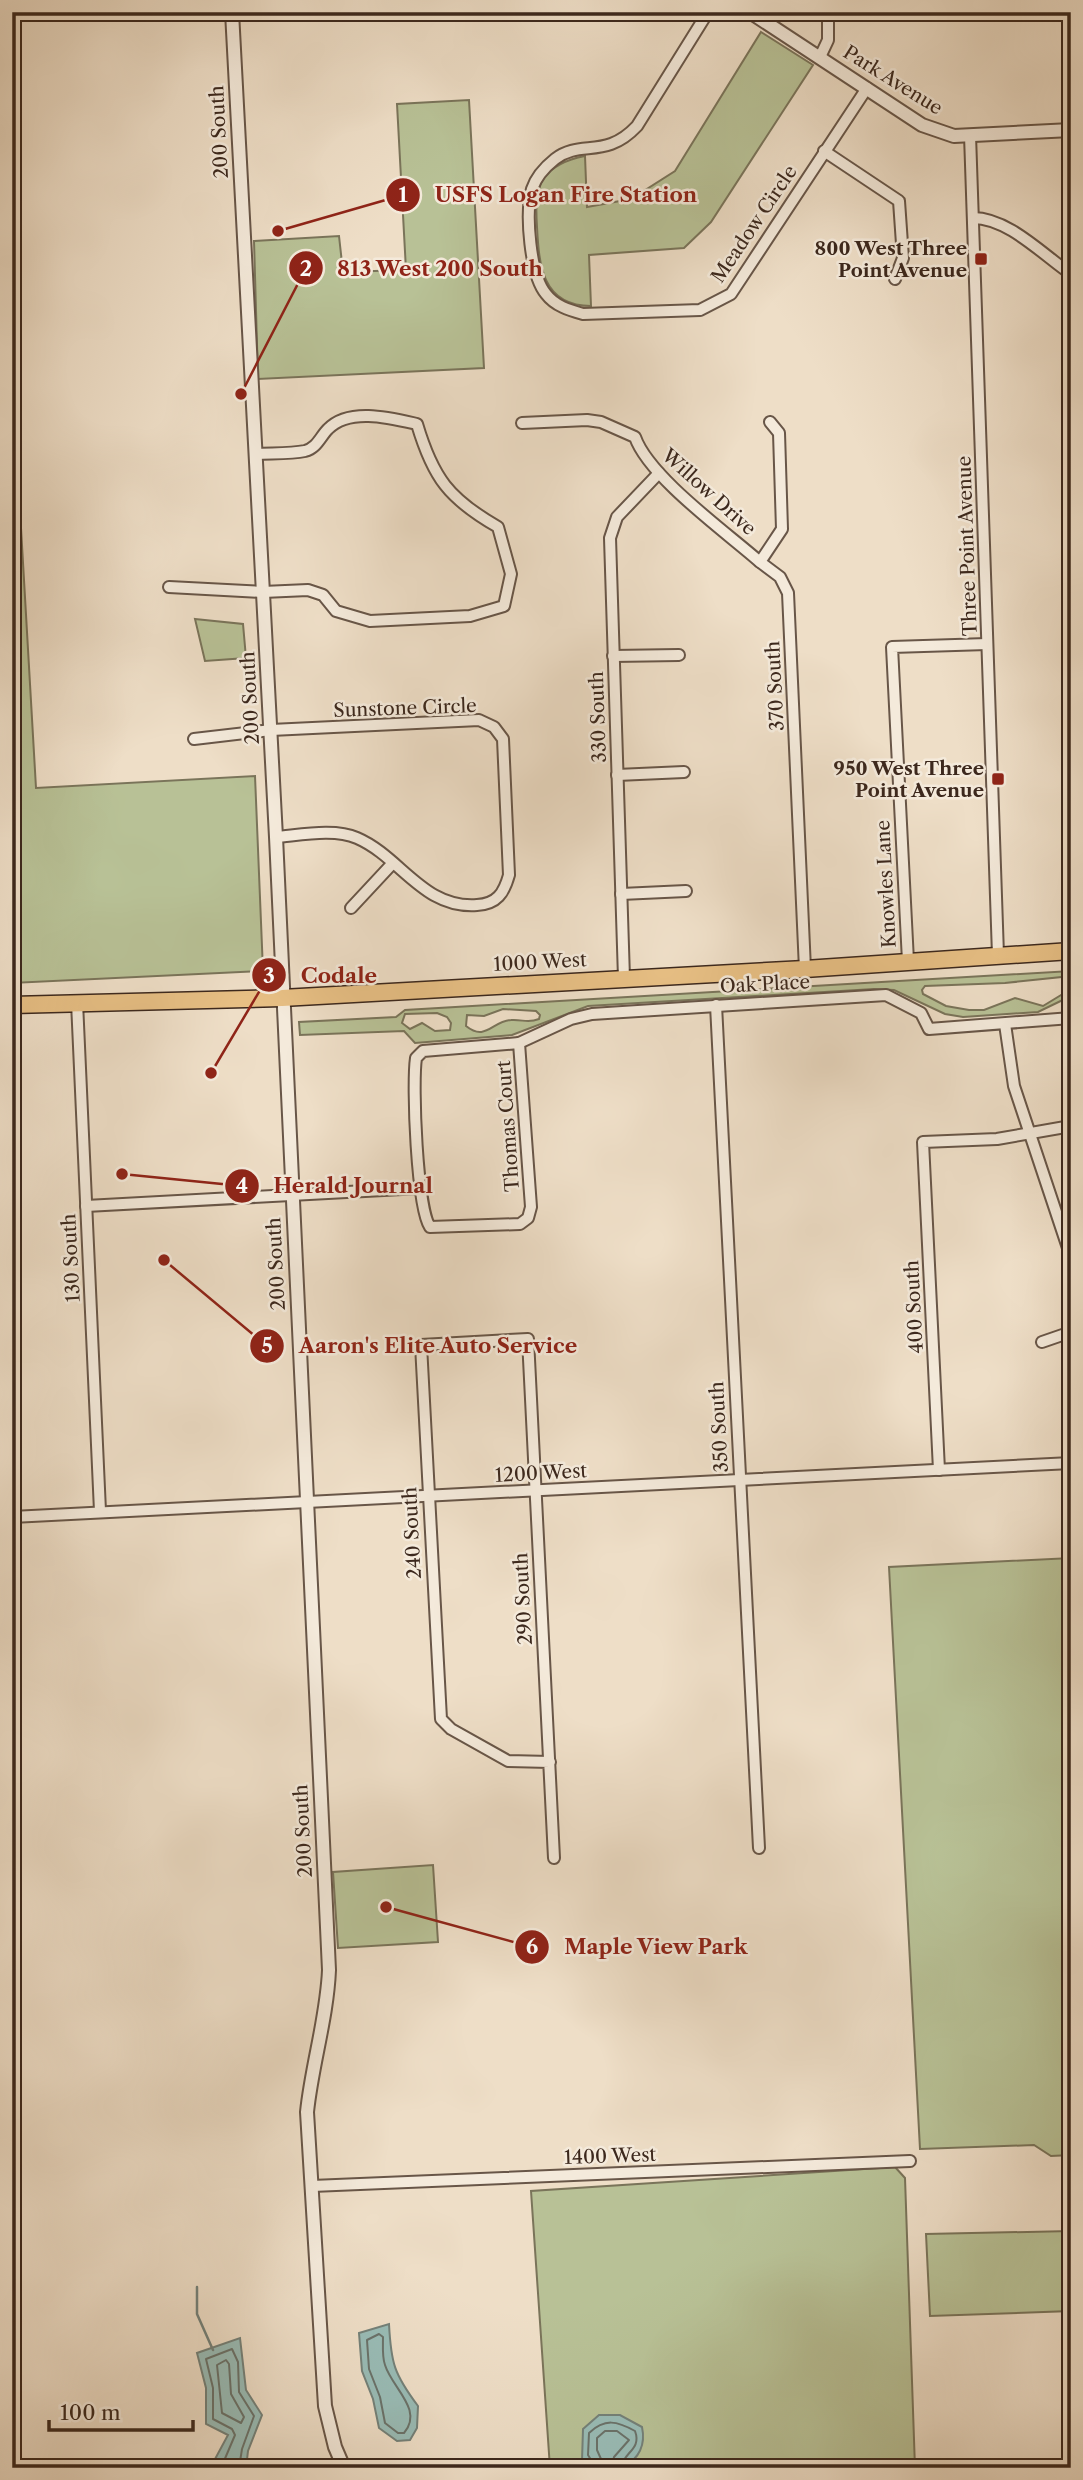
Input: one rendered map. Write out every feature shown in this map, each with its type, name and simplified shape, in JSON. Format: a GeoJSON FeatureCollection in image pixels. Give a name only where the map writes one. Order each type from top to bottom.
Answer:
{"type":"FeatureCollection","features":[{"type":"Feature","properties":{"kind":"main road","name":"1000 West"},"geometry":{"type":"LineString","coordinates":[[12,1005],[282,998],[805,970],[1071,951]]}},
{"type":"Feature","properties":{"kind":"street","name":"200 South"},"geometry":{"type":"LineString","coordinates":[[232,12],[271,730],[329,1970],[327,2005],[311,2076],[307,2112],[325,2406],[335,2447],[344,2468]]}},
{"type":"Feature","properties":{"kind":"street","name":"Meadow Circle"},"geometry":{"type":"LineString","coordinates":[[708,12],[637,126],[625,139],[610,146],[575,151],[557,157],[542,171],[532,190],[530,211],[533,266],[545,293],[554,302],[583,314],[700,310],[718,304],[731,294],[741,280],[867,88]]}},
{"type":"Feature","properties":{"kind":"street","name":"Park Avenue"},"geometry":{"type":"LineString","coordinates":[[750,12],[922,125],[954,136],[1071,130]]}},
{"type":"Feature","properties":{"kind":"street"},"geometry":{"type":"LineString","coordinates":[[820,57],[828,40],[828,12]]}},
{"type":"Feature","properties":{"kind":"street","name":"Three Point Avenue"},"geometry":{"type":"LineString","coordinates":[[970,135],[998,955]]}},
{"type":"Feature","properties":{"kind":"street"},"geometry":{"type":"LineString","coordinates":[[824,151],[899,201],[903,258],[895,279]]}},
{"type":"Feature","properties":{"kind":"street"},"geometry":{"type":"LineString","coordinates":[[973,218],[990,218],[1007,226],[1071,274]]}},
{"type":"Feature","properties":{"kind":"street"},"geometry":{"type":"LineString","coordinates":[[169,587],[263,592],[308,590],[323,595],[336,611],[370,621],[470,616],[504,606],[511,574],[498,527],[471,512],[448,493],[433,470],[416,424],[380,414],[357,416],[329,427],[318,443],[306,451],[256,454]]}},
{"type":"Feature","properties":{"kind":"street","name":"Willow Drive"},"geometry":{"type":"LineString","coordinates":[[522,423],[587,420],[601,422],[635,437],[641,453],[659,472],[760,562]]}},
{"type":"Feature","properties":{"kind":"street"},"geometry":{"type":"LineString","coordinates":[[760,562],[782,529],[779,433],[770,422]]}},
{"type":"Feature","properties":{"kind":"street","name":"330 South"},"geometry":{"type":"LineString","coordinates":[[624,978],[613,656],[612,527],[617,517],[659,472]]}},
{"type":"Feature","properties":{"kind":"street","name":"370 South"},"geometry":{"type":"LineString","coordinates":[[760,562],[780,577],[788,593],[805,970]]}},
{"type":"Feature","properties":{"kind":"street","name":"Knowles Lane"},"geometry":{"type":"LineString","coordinates":[[908,961],[892,648],[988,644]]}},
{"type":"Feature","properties":{"kind":"street"},"geometry":{"type":"LineString","coordinates":[[613,656],[679,655]]}},
{"type":"Feature","properties":{"kind":"street","name":"Sunstone Circle"},"geometry":{"type":"LineString","coordinates":[[271,730],[479,720],[494,727],[503,739],[509,875],[505,892],[491,903],[456,903],[434,896],[373,846],[355,836],[276,836]]}},
{"type":"Feature","properties":{"kind":"street"},"geometry":{"type":"LineString","coordinates":[[194,739],[271,730]]}},
{"type":"Feature","properties":{"kind":"street"},"geometry":{"type":"LineString","coordinates":[[617,775],[684,772]]}},
{"type":"Feature","properties":{"kind":"street"},"geometry":{"type":"LineString","coordinates":[[351,908],[392,864]]}},
{"type":"Feature","properties":{"kind":"street"},"geometry":{"type":"LineString","coordinates":[[621,894],[686,891]]}},
{"type":"Feature","properties":{"kind":"street","name":"Oak Place"},"geometry":{"type":"LineString","coordinates":[[519,1043],[571,1019],[592,1014],[886,995],[921,1013],[929,1029],[1005,1024]]}},
{"type":"Feature","properties":{"kind":"street","name":"130 South"},"geometry":{"type":"LineString","coordinates":[[77,1002],[100,1511]]}},
{"type":"Feature","properties":{"kind":"street","name":"350 South"},"geometry":{"type":"LineString","coordinates":[[716,1005],[759,1848]]}},
{"type":"Feature","properties":{"kind":"street"},"geometry":{"type":"LineString","coordinates":[[1071,1018],[1005,1024],[1014,1086],[1071,1257]]}},
{"type":"Feature","properties":{"kind":"street","name":"Thomas Court"},"geometry":{"type":"LineString","coordinates":[[519,1043],[531,1208],[528,1218],[520,1224],[430,1227],[424,1218],[421,1188],[416,1058],[423,1051],[519,1043]]}},
{"type":"Feature","properties":{"kind":"street"},"geometry":{"type":"LineString","coordinates":[[1029,1131],[1071,1126]]}},
{"type":"Feature","properties":{"kind":"street","name":"400 South"},"geometry":{"type":"LineString","coordinates":[[939,1470],[923,1142],[997,1139],[1029,1131]]}},
{"type":"Feature","properties":{"kind":"street"},"geometry":{"type":"LineString","coordinates":[[86,1206],[421,1188]]}},
{"type":"Feature","properties":{"kind":"street"},"geometry":{"type":"LineString","coordinates":[[1042,1342],[1071,1332]]}},
{"type":"Feature","properties":{"kind":"street","name":"240 South"},"geometry":{"type":"LineString","coordinates":[[528,1339],[421,1345],[427,1497],[441,1719],[451,1729],[508,1761],[550,1762]]}},
{"type":"Feature","properties":{"kind":"street","name":"290 South"},"geometry":{"type":"LineString","coordinates":[[528,1339],[554,1858]]}},
{"type":"Feature","properties":{"kind":"street","name":"1200 West"},"geometry":{"type":"LineString","coordinates":[[12,1517],[1071,1463]]}},
{"type":"Feature","properties":{"kind":"street","name":"1400 West"},"geometry":{"type":"LineString","coordinates":[[312,2186],[910,2161]]}},
{"type":"Feature","properties":{"kind":"green space"},"geometry":{"type":"Polygon","coordinates":[[[761,32],[813,65],[711,222],[684,248],[589,255],[591,306],[562,299],[546,281],[539,255],[537,203],[543,179],[562,163],[585,156],[587,207],[631,199],[675,171],[761,32]]]}},
{"type":"Feature","properties":{"kind":"green space"},"geometry":{"type":"Polygon","coordinates":[[[469,100],[484,368],[258,379],[254,241],[339,236],[343,272],[406,270],[397,104],[469,100]]]}},
{"type":"Feature","properties":{"kind":"green space"},"geometry":{"type":"Polygon","coordinates":[[[12,528],[21,528],[36,788],[255,776],[263,971],[12,983],[12,528]]]}},
{"type":"Feature","properties":{"kind":"green space"},"geometry":{"type":"Polygon","coordinates":[[[195,619],[243,624],[246,658],[205,661],[195,619]]]}},
{"type":"Feature","properties":{"kind":"green space"},"geometry":{"type":"Polygon","coordinates":[[[1071,971],[1071,976],[1005,983],[925,986],[922,990],[923,994],[946,1006],[984,1010],[1015,998],[1043,1006],[1071,989],[1071,996],[1038,1012],[963,1017],[945,1014],[894,990],[874,989],[588,1006],[512,1035],[415,1043],[404,1031],[300,1035],[299,1022],[396,1017],[405,1010],[1071,971]],[[503,1009],[484,1016],[467,1015],[466,1026],[479,1032],[504,1021],[531,1021],[539,1019],[540,1015],[536,1011],[503,1009]],[[437,1013],[405,1014],[402,1023],[410,1029],[422,1023],[435,1031],[450,1030],[451,1023],[447,1017],[437,1013]]]}},
{"type":"Feature","properties":{"kind":"green space"},"geometry":{"type":"Polygon","coordinates":[[[1071,1558],[1071,2155],[1051,2156],[1034,2145],[920,2149],[889,1567],[1071,1558]]]}},
{"type":"Feature","properties":{"kind":"green space"},"geometry":{"type":"Polygon","coordinates":[[[433,1865],[438,1942],[338,1948],[333,1872],[433,1865]]]}},
{"type":"Feature","properties":{"kind":"green space"},"geometry":{"type":"Polygon","coordinates":[[[895,2167],[905,2178],[915,2468],[550,2468],[531,2191],[895,2167]]]}},
{"type":"Feature","properties":{"kind":"green space"},"geometry":{"type":"Polygon","coordinates":[[[1071,2231],[1071,2311],[930,2316],[926,2234],[1071,2231]]]}},
{"type":"Feature","properties":{"kind":"water"},"geometry":{"type":"Polygon","coordinates":[[[389,2324],[395,2368],[418,2406],[417,2428],[410,2440],[397,2441],[379,2428],[373,2399],[362,2371],[359,2333],[389,2324]]]}},
{"type":"Feature","properties":{"kind":"water"},"geometry":{"type":"Polygon","coordinates":[[[240,2338],[246,2390],[262,2415],[248,2451],[246,2468],[215,2468],[214,2461],[228,2435],[206,2424],[206,2388],[197,2353],[240,2338]]]}},
{"type":"Feature","properties":{"kind":"water"},"geometry":{"type":"Polygon","coordinates":[[[599,2415],[620,2415],[642,2427],[643,2440],[640,2450],[626,2465],[605,2468],[582,2461],[583,2429],[599,2415]]]}},
{"type":"Feature","properties":{"kind":"waterway"},"geometry":{"type":"LineString","coordinates":[[197,2287],[197,2314],[213,2350]]}},
{"type":"Feature","properties":{"kind":"place","name":"USFS Logan Fire Station"},"geometry":{"type":"Point","coordinates":[278,231]}},
{"type":"Feature","properties":{"kind":"place","name":"800 West Three Point Avenue"},"geometry":{"type":"Point","coordinates":[981,259]}},
{"type":"Feature","properties":{"kind":"place","name":"813 West 200 South"},"geometry":{"type":"Point","coordinates":[241,394]}},
{"type":"Feature","properties":{"kind":"place","name":"950 West Three Point Avenue"},"geometry":{"type":"Point","coordinates":[998,779]}},
{"type":"Feature","properties":{"kind":"place","name":"Codale"},"geometry":{"type":"Point","coordinates":[211,1073]}},
{"type":"Feature","properties":{"kind":"place","name":"Herald Journal"},"geometry":{"type":"Point","coordinates":[122,1174]}},
{"type":"Feature","properties":{"kind":"place","name":"Aaron's Elite Auto Service"},"geometry":{"type":"Point","coordinates":[164,1260]}},
{"type":"Feature","properties":{"kind":"place","name":"Maple View Park"},"geometry":{"type":"Point","coordinates":[386,1907]}}]}
